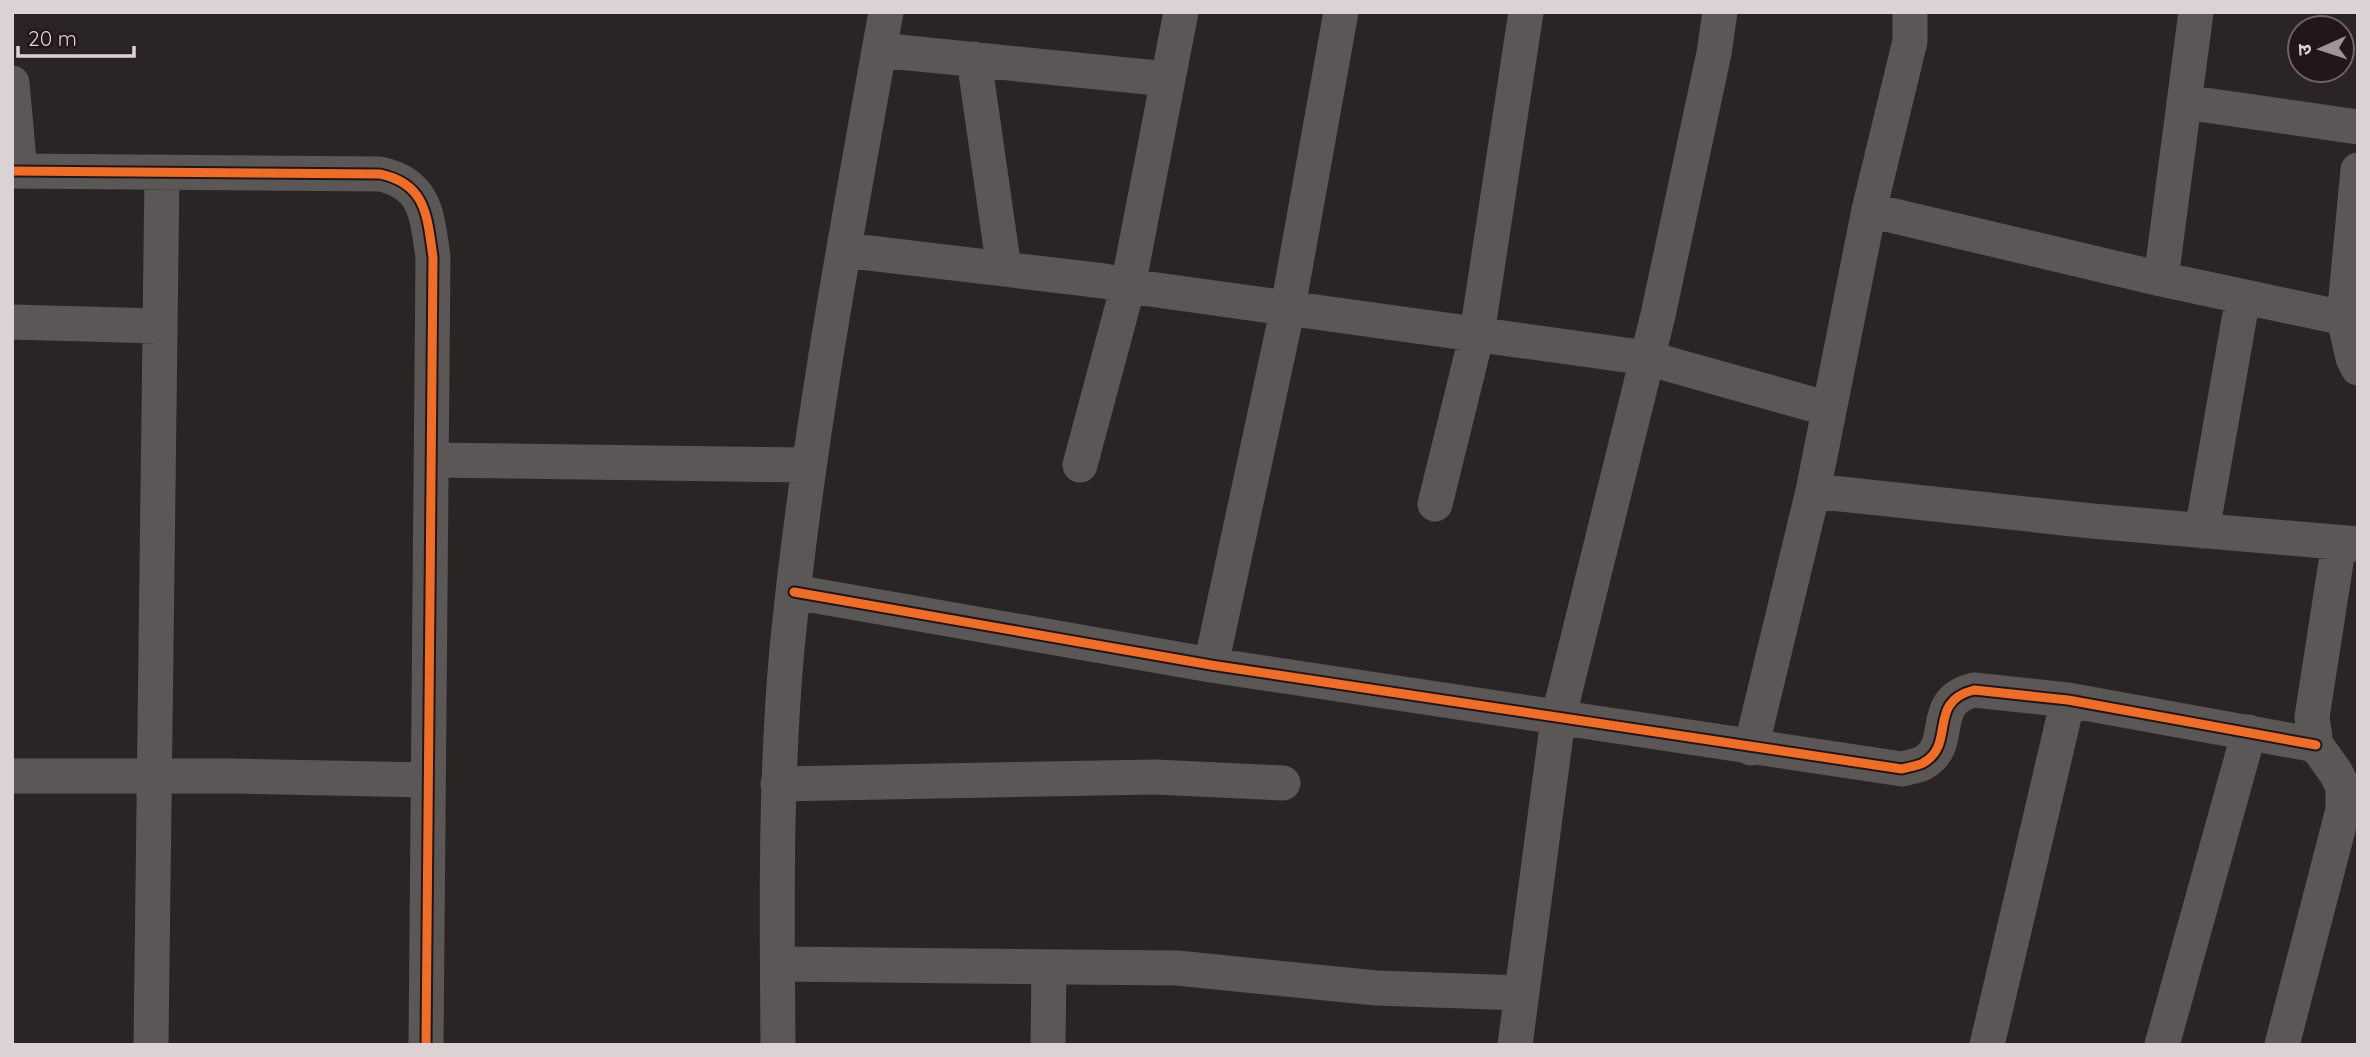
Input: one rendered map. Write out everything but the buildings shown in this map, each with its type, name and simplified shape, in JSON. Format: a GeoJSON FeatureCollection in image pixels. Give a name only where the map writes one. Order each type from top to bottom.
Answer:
{"type":"FeatureCollection","features":[{"type":"Feature","properties":{"kind":"street"},"geometry":{"type":"LineString","coordinates":[[778,1045],[778,784],[787,650],[808,465],[886,12]]}},
{"type":"Feature","properties":{"kind":"street"},"geometry":{"type":"LineString","coordinates":[[1080,465],[1128,286],[1181,12]]}},
{"type":"Feature","properties":{"kind":"street"},"geometry":{"type":"LineString","coordinates":[[1211,665],[1288,307],[1341,12]]}},
{"type":"Feature","properties":{"kind":"street"},"geometry":{"type":"LineString","coordinates":[[1435,504],[1477,334],[1526,12]]}},
{"type":"Feature","properties":{"kind":"street"},"geometry":{"type":"LineString","coordinates":[[1516,1045],[1558,719],[1647,358],[1714,53],[1720,12]]}},
{"type":"Feature","properties":{"kind":"street"},"geometry":{"type":"LineString","coordinates":[[1751,748],[1813,491],[1869,210],[1910,41],[1910,12]]}},
{"type":"Feature","properties":{"kind":"street"},"geometry":{"type":"LineString","coordinates":[[2161,279],[2196,12]]}},
{"type":"Feature","properties":{"kind":"street"},"geometry":{"type":"LineString","coordinates":[[879,50],[1167,79]]}},
{"type":"Feature","properties":{"kind":"street"},"geometry":{"type":"LineString","coordinates":[[974,59],[1004,269]]}},
{"type":"Feature","properties":{"kind":"street"},"geometry":{"type":"LineString","coordinates":[[12,83],[16,171],[380,174],[398,178],[410,187],[427,216],[433,257],[426,1045]]}},
{"type":"Feature","properties":{"kind":"street"},"geometry":{"type":"LineString","coordinates":[[2184,102],[2358,127]]}},
{"type":"Feature","properties":{"kind":"street"},"geometry":{"type":"LineString","coordinates":[[2358,170],[2344,318],[2353,358],[2358,368]]}},
{"type":"Feature","properties":{"kind":"street"},"geometry":{"type":"LineString","coordinates":[[151,1045],[162,173]]}},
{"type":"Feature","properties":{"kind":"street"},"geometry":{"type":"LineString","coordinates":[[1869,210],[2161,279],[2344,318]]}},
{"type":"Feature","properties":{"kind":"street"},"geometry":{"type":"LineString","coordinates":[[844,250],[1104,281],[1647,358],[1829,409]]}},
{"type":"Feature","properties":{"kind":"street"},"geometry":{"type":"LineString","coordinates":[[2202,531],[2243,297]]}},
{"type":"Feature","properties":{"kind":"street"},"geometry":{"type":"LineString","coordinates":[[12,322],[159,326]]}},
{"type":"Feature","properties":{"kind":"street"},"geometry":{"type":"LineString","coordinates":[[431,460],[808,465]]}},
{"type":"Feature","properties":{"kind":"street"},"geometry":{"type":"LineString","coordinates":[[1813,491],[2348,544],[2312,717],[2316,745],[2343,787],[2344,861],[2282,1045]]}},
{"type":"Feature","properties":{"kind":"street"},"geometry":{"type":"LineString","coordinates":[[794,592],[1211,665],[1902,769],[1926,761],[1939,745],[1944,716],[1952,700],[1961,694],[1974,691],[2068,700],[2316,745]]}},
{"type":"Feature","properties":{"kind":"street"},"geometry":{"type":"LineString","coordinates":[[1987,1045],[2068,700]]}},
{"type":"Feature","properties":{"kind":"street"},"geometry":{"type":"LineString","coordinates":[[2162,1045],[2249,732]]}},
{"type":"Feature","properties":{"kind":"street"},"geometry":{"type":"LineString","coordinates":[[12,776],[428,780]]}},
{"type":"Feature","properties":{"kind":"street"},"geometry":{"type":"LineString","coordinates":[[778,784],[1155,777],[1283,783]]}},
{"type":"Feature","properties":{"kind":"street"},"geometry":{"type":"LineString","coordinates":[[778,964],[1177,968],[1376,988],[1522,993]]}},
{"type":"Feature","properties":{"kind":"street"},"geometry":{"type":"LineString","coordinates":[[1048,1045],[1049,967]]}},
{"type":"Feature","properties":{"kind":"cycle path"},"geometry":{"type":"LineString","coordinates":[[12,171],[380,174],[407,186],[422,204],[433,257],[426,1045]]}},
{"type":"Feature","properties":{"kind":"cycle path"},"geometry":{"type":"LineString","coordinates":[[794,592],[1211,665],[1902,769],[1923,763],[1933,755],[1939,745],[1946,713],[1951,704],[1959,696],[1974,690],[2068,700],[2316,745]]}}]}
